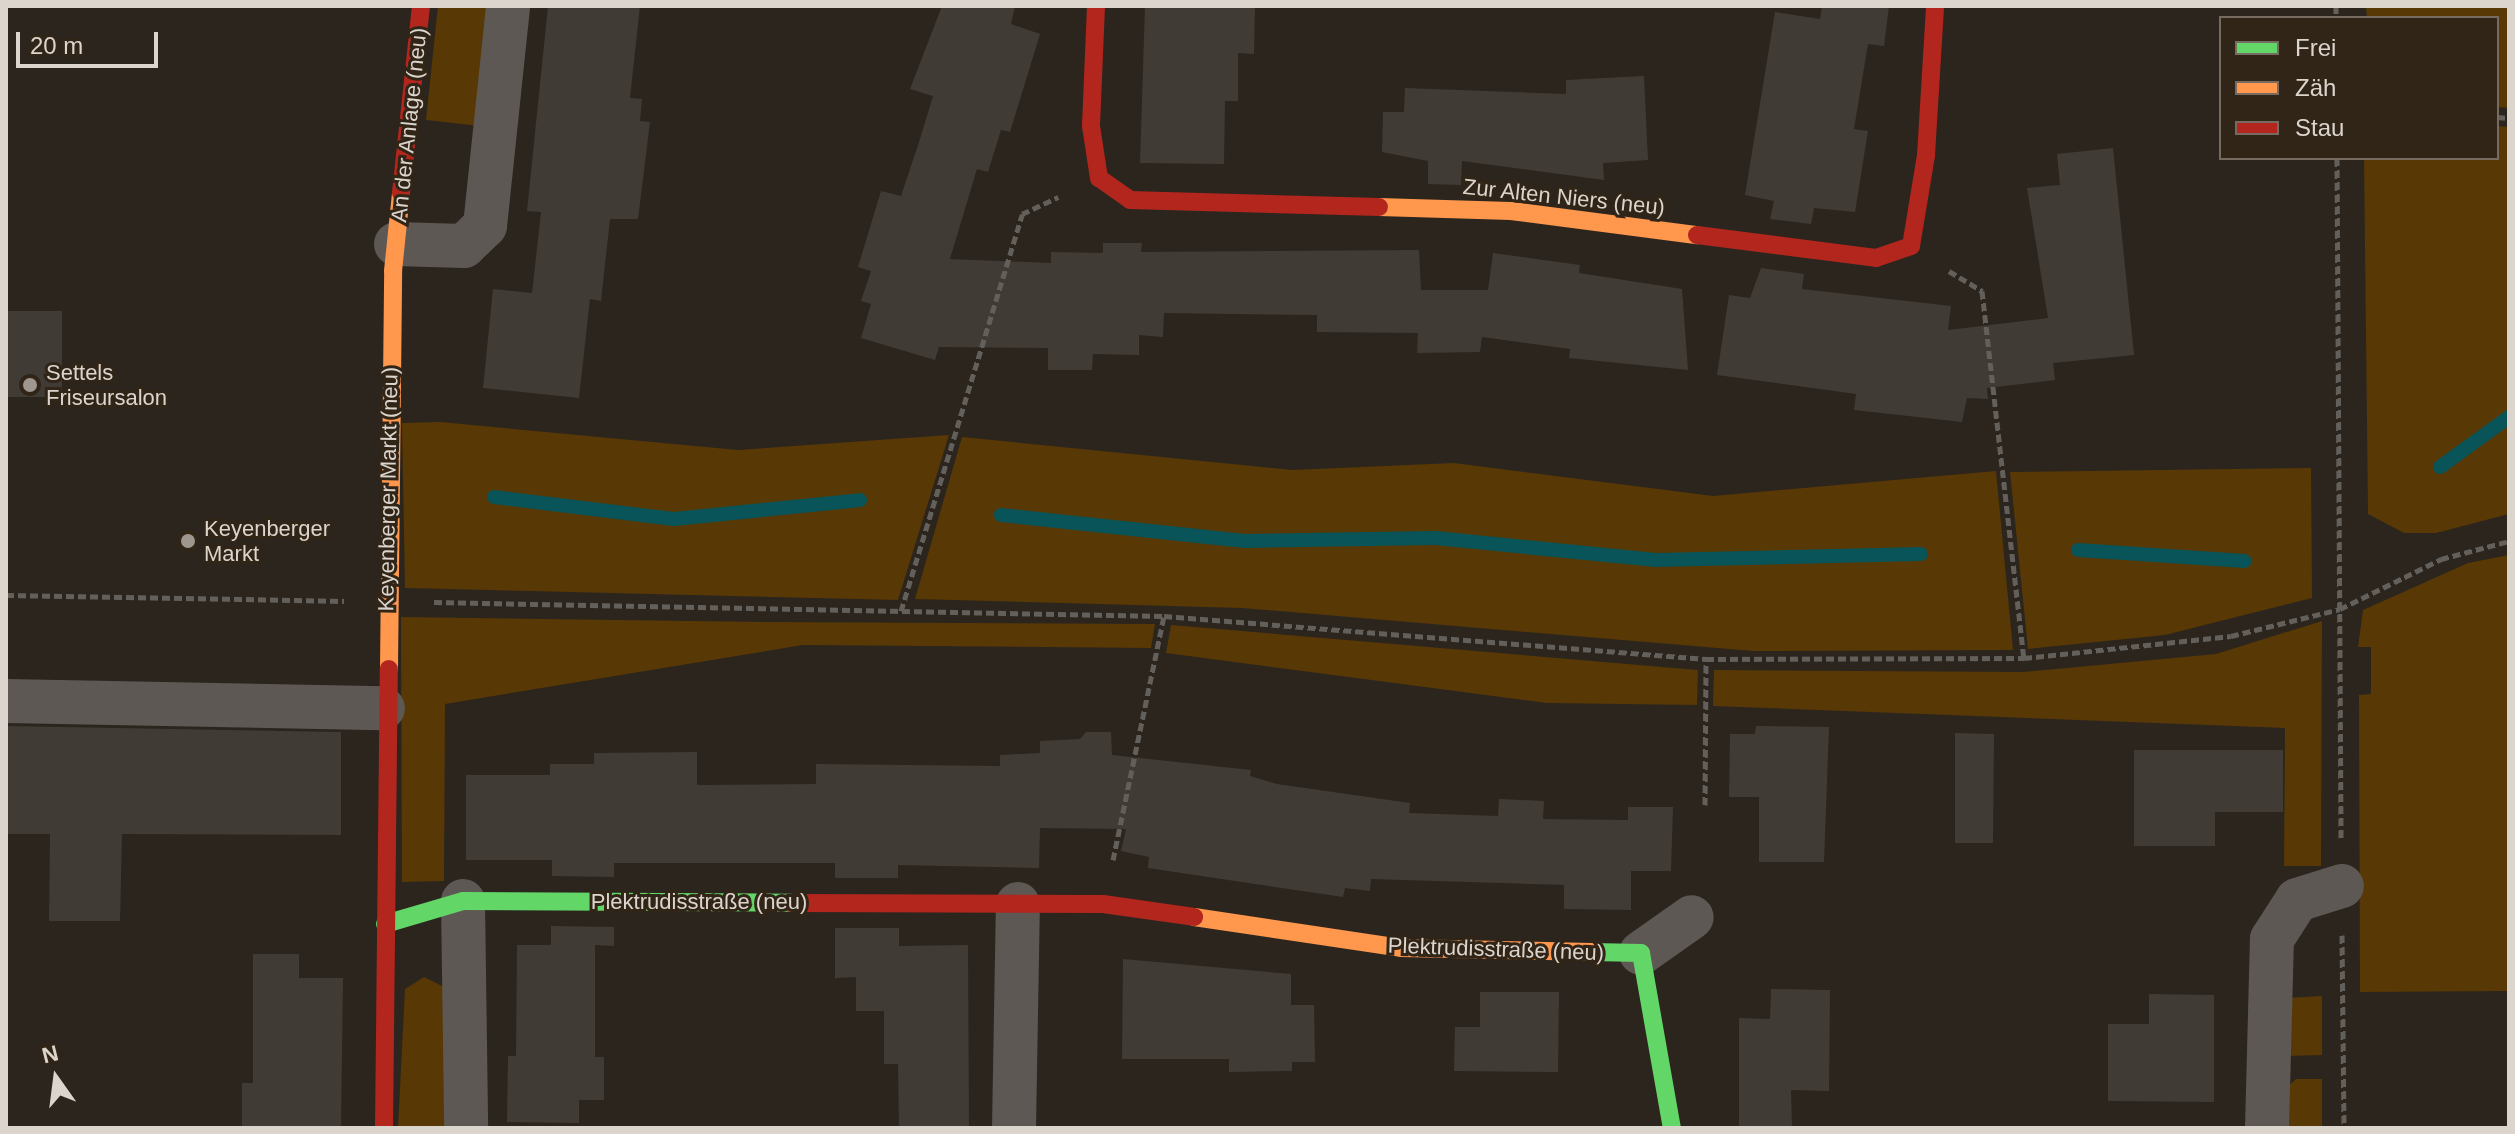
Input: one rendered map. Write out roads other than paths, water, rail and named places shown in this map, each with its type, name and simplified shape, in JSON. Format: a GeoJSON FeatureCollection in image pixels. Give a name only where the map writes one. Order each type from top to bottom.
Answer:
{"type":"FeatureCollection","features":[{"type":"Feature","properties":{"kind":"street","name":"An der Anlage (neu)"},"geometry":{"type":"LineString","coordinates":[[421,6],[395,257],[464,246],[485,226],[508,6]]}},
{"type":"Feature","properties":{"kind":"street","name":"Zur Alten Niers (neu)"},"geometry":{"type":"LineString","coordinates":[[1096,6],[1091,126],[1099,178],[1130,200],[1511,211],[1876,258],[1911,246],[1926,155],[1935,6]]}},
{"type":"Feature","properties":{"kind":"street","name":"Keyenberger Markt (neu)"},"geometry":{"type":"LineString","coordinates":[[384,1128],[383,708],[395,257]]}},
{"type":"Feature","properties":{"kind":"street"},"geometry":{"type":"LineString","coordinates":[[6,701],[383,708]]}},
{"type":"Feature","properties":{"kind":"street"},"geometry":{"type":"LineString","coordinates":[[2267,1128],[2272,939],[2297,900],[2342,886]]}},
{"type":"Feature","properties":{"kind":"street"},"geometry":{"type":"LineString","coordinates":[[463,901],[466,1128]]}},
{"type":"Feature","properties":{"kind":"street","name":"Plektrudisstraße (neu)"},"geometry":{"type":"LineString","coordinates":[[385,924],[463,901],[1103,904],[1401,948],[1641,953]]}},
{"type":"Feature","properties":{"kind":"street"},"geometry":{"type":"LineString","coordinates":[[1014,1128],[1018,904]]}},
{"type":"Feature","properties":{"kind":"street"},"geometry":{"type":"LineString","coordinates":[[1672,1128],[1641,953],[1692,917]]}},
{"type":"Feature","properties":{"kind":"waterway"},"geometry":{"type":"LineString","coordinates":[[2440,467],[2509,417]]}},
{"type":"Feature","properties":{"kind":"waterway"},"geometry":{"type":"LineString","coordinates":[[494,497],[674,519],[860,500]]}},
{"type":"Feature","properties":{"kind":"waterway"},"geometry":{"type":"LineString","coordinates":[[1001,515],[1245,541],[1435,538],[1656,560],[1921,554]]}},
{"type":"Feature","properties":{"kind":"waterway"},"geometry":{"type":"LineString","coordinates":[[2078,550],[2245,561]]}},
{"type":"Feature","properties":{"kind":"place","name":"Settels Friseursalon"},"geometry":{"type":"Point","coordinates":[30,385]}},
{"type":"Feature","properties":{"kind":"place","name":"Keyenberger Markt"},"geometry":{"type":"Point","coordinates":[188,541]}}]}
